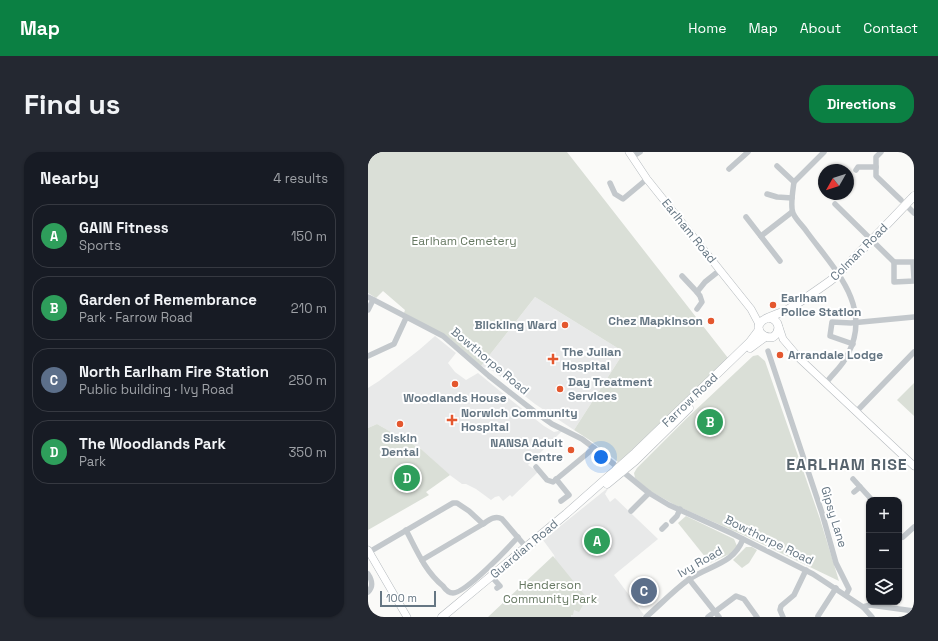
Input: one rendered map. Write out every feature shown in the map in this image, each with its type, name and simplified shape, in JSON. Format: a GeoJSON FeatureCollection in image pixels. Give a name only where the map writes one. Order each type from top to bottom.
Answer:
{"type":"FeatureCollection","features":[{"type":"Feature","properties":{"kind":"highway","name":"Colman Road"},"geometry":{"type":"LineString","coordinates":[[759,327],[768,318],[787,310],[800,302],[838,274],[871,240],[903,203],[914,196]]}},
{"type":"Feature","properties":{"kind":"highway","name":"Colman Road"},"geometry":{"type":"LineString","coordinates":[[769,337],[776,334],[778,325],[782,318],[800,302]]}},
{"type":"Feature","properties":{"kind":"highway"},"geometry":{"type":"LineString","coordinates":[[768,318],[776,321],[778,325]]}},
{"type":"Feature","properties":{"kind":"highway"},"geometry":{"type":"LineString","coordinates":[[759,327],[769,337]]}},
{"type":"Feature","properties":{"kind":"highway","name":"Farrow Road"},"geometry":{"type":"LineString","coordinates":[[620,470],[750,342],[759,327]]}},
{"type":"Feature","properties":{"kind":"highway","name":"Farrow Road"},"geometry":{"type":"LineString","coordinates":[[620,470],[670,428],[750,348],[769,337]]}},
{"type":"Feature","properties":{"kind":"highway","name":"Guardian Road"},"geometry":{"type":"LineString","coordinates":[[442,617],[620,470]]}},
{"type":"Feature","properties":{"kind":"main road","name":"Earlham Road"},"geometry":{"type":"LineString","coordinates":[[631,155],[647,179],[751,309],[759,327]]}},
{"type":"Feature","properties":{"kind":"main road","name":"Earlham Road"},"geometry":{"type":"LineString","coordinates":[[751,309],[761,316],[768,318]]}},
{"type":"Feature","properties":{"kind":"main road"},"geometry":{"type":"LineString","coordinates":[[778,325],[783,339],[788,345],[856,412],[914,466]]}},
{"type":"Feature","properties":{"kind":"main road"},"geometry":{"type":"LineString","coordinates":[[769,337],[777,337],[788,345]]}},
{"type":"Feature","properties":{"kind":"main road"},"geometry":{"type":"LineString","coordinates":[[368,551],[404,615]]}},
{"type":"Feature","properties":{"kind":"street"},"geometry":{"type":"LineString","coordinates":[[631,155],[640,152]]}},
{"type":"Feature","properties":{"kind":"street"},"geometry":{"type":"LineString","coordinates":[[729,169],[748,152]]}},
{"type":"Feature","properties":{"kind":"street"},"geometry":{"type":"LineString","coordinates":[[824,152],[794,182],[792,212],[847,288],[853,301],[856,313],[853,344],[843,363],[826,383]]}},
{"type":"Feature","properties":{"kind":"street"},"geometry":{"type":"LineString","coordinates":[[881,152],[876,158],[876,176],[914,213]]}},
{"type":"Feature","properties":{"kind":"street"},"geometry":{"type":"LineString","coordinates":[[777,166],[794,182]]}},
{"type":"Feature","properties":{"kind":"street"},"geometry":{"type":"LineString","coordinates":[[856,166],[876,167]]}},
{"type":"Feature","properties":{"kind":"street"},"geometry":{"type":"LineString","coordinates":[[610,183],[615,194],[623,199],[647,179]]}},
{"type":"Feature","properties":{"kind":"street"},"geometry":{"type":"LineString","coordinates":[[767,194],[777,197],[792,198]]}},
{"type":"Feature","properties":{"kind":"street"},"geometry":{"type":"LineString","coordinates":[[835,204],[894,262],[913,262],[914,280],[894,282],[894,262]]}},
{"type":"Feature","properties":{"kind":"street"},"geometry":{"type":"LineString","coordinates":[[761,236],[792,212]]}},
{"type":"Feature","properties":{"kind":"street"},"geometry":{"type":"LineString","coordinates":[[746,216],[780,261]]}},
{"type":"Feature","properties":{"kind":"street"},"geometry":{"type":"LineString","coordinates":[[697,292],[705,282],[720,270]]}},
{"type":"Feature","properties":{"kind":"street"},"geometry":{"type":"LineString","coordinates":[[682,276],[700,296],[702,302],[697,309]]}},
{"type":"Feature","properties":{"kind":"street"},"geometry":{"type":"LineString","coordinates":[[368,310],[371,299]]}},
{"type":"Feature","properties":{"kind":"street","name":"Bowthorpe Road"},"geometry":{"type":"LineString","coordinates":[[371,299],[443,336],[489,376],[544,419],[594,448],[649,493],[680,510],[743,539],[821,578],[862,607],[872,617]]}},
{"type":"Feature","properties":{"kind":"street"},"geometry":{"type":"LineString","coordinates":[[853,344],[830,336],[832,322],[856,322],[914,317]]}},
{"type":"Feature","properties":{"kind":"street"},"geometry":{"type":"LineString","coordinates":[[368,356],[394,344],[406,318]]}},
{"type":"Feature","properties":{"kind":"street","name":"Gipsy Lane"},"geometry":{"type":"LineString","coordinates":[[768,351],[822,513],[836,563],[849,589],[846,595]]}},
{"type":"Feature","properties":{"kind":"street"},"geometry":{"type":"LineString","coordinates":[[856,412],[914,352]]}},
{"type":"Feature","properties":{"kind":"street"},"geometry":{"type":"LineString","coordinates":[[536,467],[547,480],[553,482],[594,448]]}},
{"type":"Feature","properties":{"kind":"street"},"geometry":{"type":"LineString","coordinates":[[556,479],[569,495],[561,501]]}},
{"type":"Feature","properties":{"kind":"street"},"geometry":{"type":"LineString","coordinates":[[853,479],[869,497]]}},
{"type":"Feature","properties":{"kind":"street"},"geometry":{"type":"LineString","coordinates":[[854,492],[860,487]]}},
{"type":"Feature","properties":{"kind":"street"},"geometry":{"type":"LineString","coordinates":[[631,511],[649,493]]}},
{"type":"Feature","properties":{"kind":"street"},"geometry":{"type":"LineString","coordinates":[[368,551],[453,503],[457,503],[469,511],[483,524]]}},
{"type":"Feature","properties":{"kind":"street"},"geometry":{"type":"LineString","coordinates":[[672,521],[680,510]]}},
{"type":"Feature","properties":{"kind":"street"},"geometry":{"type":"LineString","coordinates":[[406,530],[422,560],[483,524],[499,517],[526,547]]}},
{"type":"Feature","properties":{"kind":"street"},"geometry":{"type":"LineString","coordinates":[[902,537],[914,527]]}},
{"type":"Feature","properties":{"kind":"street","name":"Guardian Road"},"geometry":{"type":"LineString","coordinates":[[422,560],[432,577],[449,592],[453,593],[472,581],[518,537]]}},
{"type":"Feature","properties":{"kind":"street","name":"Ivy Road"},"geometry":{"type":"LineString","coordinates":[[646,617],[689,579],[732,557],[740,548],[743,539]]}},
{"type":"Feature","properties":{"kind":"street"},"geometry":{"type":"LineString","coordinates":[[783,617],[780,610],[781,606],[794,595],[806,570]]}},
{"type":"Feature","properties":{"kind":"street"},"geometry":{"type":"LineString","coordinates":[[368,574],[372,581],[372,586],[368,592]]}},
{"type":"Feature","properties":{"kind":"street"},"geometry":{"type":"LineString","coordinates":[[491,576],[500,586]]}},
{"type":"Feature","properties":{"kind":"street"},"geometry":{"type":"LineString","coordinates":[[689,579],[719,617]]}},
{"type":"Feature","properties":{"kind":"street"},"geometry":{"type":"LineString","coordinates":[[818,613],[825,607],[827,600],[836,588]]}},
{"type":"Feature","properties":{"kind":"street"},"geometry":{"type":"LineString","coordinates":[[708,617],[734,597],[739,596],[744,599],[757,617]]}},
{"type":"Feature","properties":{"kind":"street"},"geometry":{"type":"LineString","coordinates":[[862,607],[866,605]]}},
{"type":"Feature","properties":{"kind":"street"},"geometry":{"type":"LineString","coordinates":[[868,612],[874,605],[914,611]]}},
{"type":"Feature","properties":{"kind":"shaded area","name":"The Julian Hospital"},"geometry":{"type":"Polygon","coordinates":[[[535,297],[624,352],[574,430],[535,404],[493,371],[481,366],[535,297]]]}},
{"type":"Feature","properties":{"kind":"shaded area","name":"Norwich Community Hospital"},"geometry":{"type":"Polygon","coordinates":[[[435,336],[456,353],[448,363],[455,372],[466,380],[478,373],[544,426],[554,432],[563,430],[528,465],[538,472],[512,497],[510,495],[503,501],[499,496],[491,500],[476,489],[466,484],[462,484],[447,473],[421,449],[377,424],[368,428],[368,388],[419,350],[435,336]]]}},
{"type":"Feature","properties":{"kind":"shaded area"},"geometry":{"type":"Polygon","coordinates":[[[609,487],[605,494],[610,502],[615,498],[658,539],[614,575],[644,615],[642,617],[571,617],[554,555],[543,540],[609,487]]]}},
{"type":"Feature","properties":{"kind":"green space","name":"Earlham Cemetery"},"geometry":{"type":"Polygon","coordinates":[[[368,152],[567,152],[728,358],[618,462],[574,430],[624,352],[535,297],[481,366],[448,337],[404,313],[405,310],[383,291],[376,298],[368,293],[368,152]]]}},
{"type":"Feature","properties":{"kind":"green space"},"geometry":{"type":"Polygon","coordinates":[[[758,355],[765,361],[820,519],[839,581],[743,535],[675,505],[650,491],[635,478],[634,473],[637,468],[687,418],[753,356],[758,355]]]}},
{"type":"Feature","properties":{"kind":"green space"},"geometry":{"type":"Polygon","coordinates":[[[914,383],[914,416],[897,400],[914,383]]]}},
{"type":"Feature","properties":{"kind":"green space"},"geometry":{"type":"Polygon","coordinates":[[[377,424],[421,449],[450,475],[426,492],[429,495],[368,530],[368,428],[377,424]]]}},
{"type":"Feature","properties":{"kind":"green space"},"geometry":{"type":"Polygon","coordinates":[[[686,516],[734,539],[737,546],[732,553],[710,563],[678,523],[686,516]]]}},
{"type":"Feature","properties":{"kind":"green space"},"geometry":{"type":"Polygon","coordinates":[[[746,547],[752,547],[757,550],[749,563],[742,568],[733,560],[746,547]]]}},
{"type":"Feature","properties":{"kind":"green space","name":"Henderson Community Park"},"geometry":{"type":"Polygon","coordinates":[[[553,556],[587,598],[579,612],[574,610],[571,617],[488,617],[553,556]]]}},
{"type":"Feature","properties":{"kind":"place","name":"Earlham Police Station"},"geometry":{"type":"Point","coordinates":[773,305]}},
{"type":"Feature","properties":{"kind":"place","name":"Chez Mapkinson"},"geometry":{"type":"Point","coordinates":[711,321]}},
{"type":"Feature","properties":{"kind":"place","name":"Blickling Ward"},"geometry":{"type":"Point","coordinates":[565,325]}},
{"type":"Feature","properties":{"kind":"place","name":"Arrandale Lodge"},"geometry":{"type":"Point","coordinates":[780,355]}},
{"type":"Feature","properties":{"kind":"place","name":"The Julian Hospital"},"geometry":{"type":"Point","coordinates":[553,359]}},
{"type":"Feature","properties":{"kind":"place","name":"Woodlands House"},"geometry":{"type":"Point","coordinates":[455,384]}},
{"type":"Feature","properties":{"kind":"place","name":"Day Treatment Services"},"geometry":{"type":"Point","coordinates":[560,389]}},
{"type":"Feature","properties":{"kind":"place","name":"Norwich Community Hospital"},"geometry":{"type":"Point","coordinates":[452,420]}},
{"type":"Feature","properties":{"kind":"place","name":"Garden of Remembrance"},"geometry":{"type":"Point","coordinates":[710,422]}},
{"type":"Feature","properties":{"kind":"place","name":"Siskin Dental"},"geometry":{"type":"Point","coordinates":[400,424]}},
{"type":"Feature","properties":{"kind":"place","name":"NANSA Adult Centre"},"geometry":{"type":"Point","coordinates":[571,450]}},
{"type":"Feature","properties":{"kind":"place","name":"The Woodlands Park"},"geometry":{"type":"Point","coordinates":[407,478]}},
{"type":"Feature","properties":{"kind":"place","name":"GAIN Fitness"},"geometry":{"type":"Point","coordinates":[597,541]}},
{"type":"Feature","properties":{"kind":"place","name":"North Earlham Fire Station"},"geometry":{"type":"Point","coordinates":[644,591]}},
{"type":"Feature","properties":{"kind":"district","name":"EARLHAM RISE"},"geometry":{"type":"Point","coordinates":[847,464]}}]}
